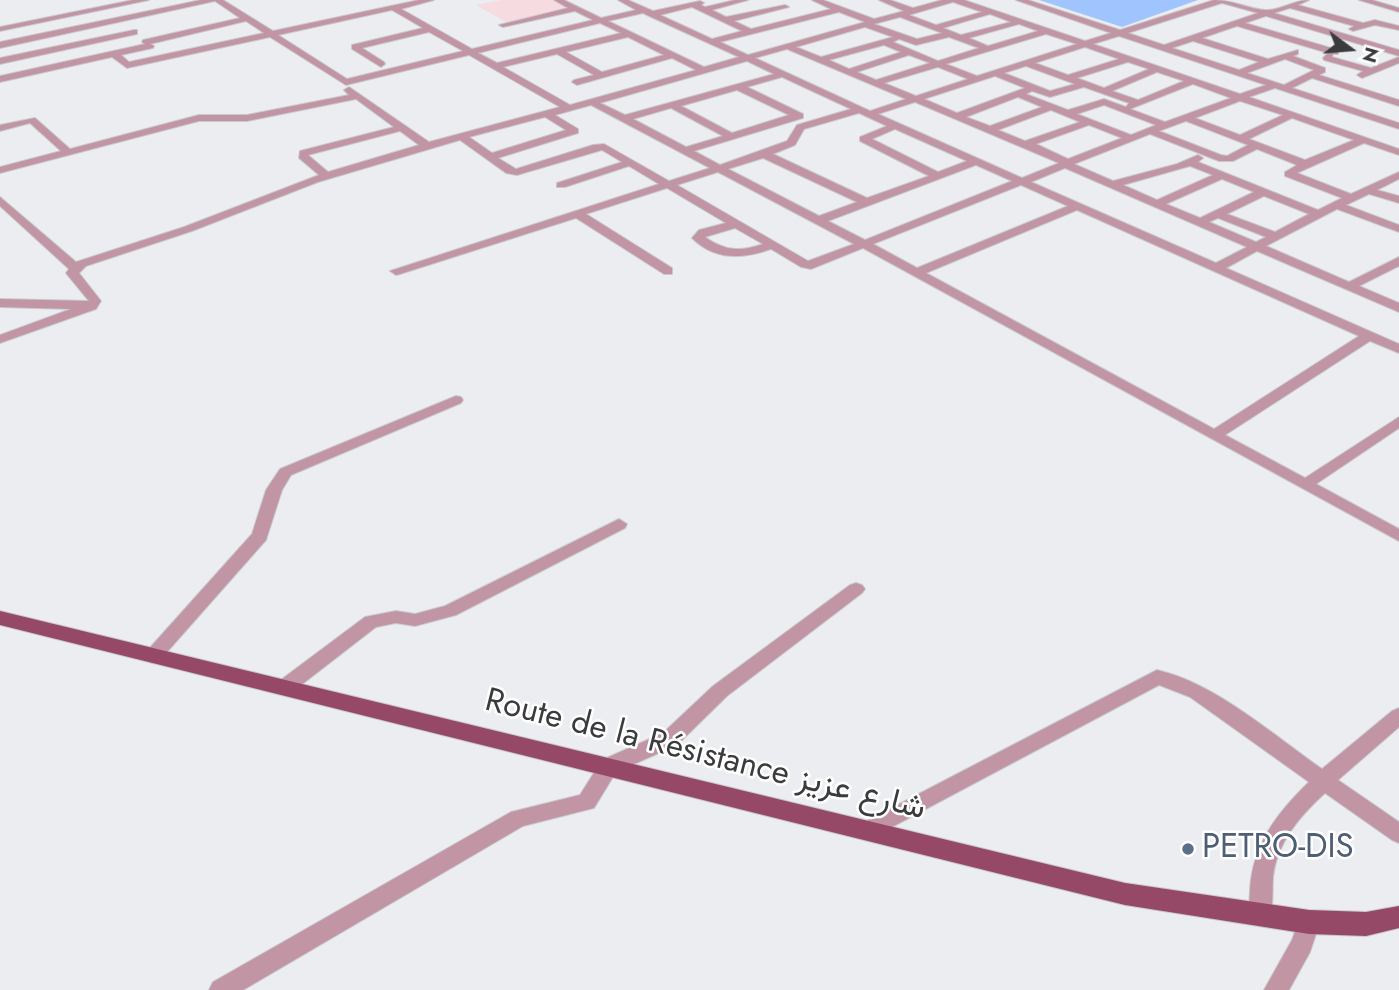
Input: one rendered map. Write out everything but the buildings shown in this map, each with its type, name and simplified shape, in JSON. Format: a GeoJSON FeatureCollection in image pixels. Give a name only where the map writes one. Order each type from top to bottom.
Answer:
{"type":"FeatureCollection","features":[{"type":"Feature","properties":{"kind":"main road","name":"Route de la Résistance شارع عزيز"},"geometry":{"type":"LineString","coordinates":[[0,618],[1114,892],[1309,922],[1366,924],[1399,917]]}},
{"type":"Feature","properties":{"kind":"street"},"geometry":{"type":"LineString","coordinates":[[90,0],[134,32],[162,57]]}},
{"type":"Feature","properties":{"kind":"street"},"geometry":{"type":"LineString","coordinates":[[0,29],[145,0]]}},
{"type":"Feature","properties":{"kind":"street"},"geometry":{"type":"LineString","coordinates":[[0,45],[212,0]]}},
{"type":"Feature","properties":{"kind":"street"},"geometry":{"type":"LineString","coordinates":[[218,0],[346,82],[705,0]]}},
{"type":"Feature","properties":{"kind":"street"},"geometry":{"type":"LineString","coordinates":[[381,0],[568,108]]}},
{"type":"Feature","properties":{"kind":"street"},"geometry":{"type":"LineString","coordinates":[[114,54],[127,65],[430,0]]}},
{"type":"Feature","properties":{"kind":"street"},"geometry":{"type":"LineString","coordinates":[[558,0],[703,70]]}},
{"type":"Feature","properties":{"kind":"street"},"geometry":{"type":"LineString","coordinates":[[705,10],[741,0]]}},
{"type":"Feature","properties":{"kind":"street"},"geometry":{"type":"LineString","coordinates":[[768,0],[810,17]]}},
{"type":"Feature","properties":{"kind":"street"},"geometry":{"type":"LineString","coordinates":[[817,0],[916,42],[950,34]]}},
{"type":"Feature","properties":{"kind":"street"},"geometry":{"type":"LineString","coordinates":[[883,0],[912,11]]}},
{"type":"Feature","properties":{"kind":"street"},"geometry":{"type":"LineString","coordinates":[[0,339],[92,306],[95,301],[72,273],[75,268],[188,229],[326,176],[953,0],[1399,152]]}},
{"type":"Feature","properties":{"kind":"street"},"geometry":{"type":"LineString","coordinates":[[1020,0],[1399,126]]}},
{"type":"Feature","properties":{"kind":"street"},"geometry":{"type":"LineString","coordinates":[[738,87],[819,123],[978,80],[1222,0],[1399,53]]}},
{"type":"Feature","properties":{"kind":"street"},"geometry":{"type":"LineString","coordinates":[[1163,48],[1305,0]]}},
{"type":"Feature","properties":{"kind":"street"},"geometry":{"type":"LineString","coordinates":[[1363,0],[1399,10]]}},
{"type":"Feature","properties":{"kind":"street"},"geometry":{"type":"LineString","coordinates":[[629,1],[864,112],[1399,349]]}},
{"type":"Feature","properties":{"kind":"street"},"geometry":{"type":"LineString","coordinates":[[692,4],[751,32]]}},
{"type":"Feature","properties":{"kind":"street"},"geometry":{"type":"LineString","coordinates":[[725,5],[770,27]]}},
{"type":"Feature","properties":{"kind":"street"},"geometry":{"type":"LineString","coordinates":[[1290,5],[1363,26]]}},
{"type":"Feature","properties":{"kind":"street"},"geometry":{"type":"LineString","coordinates":[[725,20],[785,7]]}},
{"type":"Feature","properties":{"kind":"street"},"geometry":{"type":"LineString","coordinates":[[503,25],[575,9]]}},
{"type":"Feature","properties":{"kind":"street"},"geometry":{"type":"LineString","coordinates":[[713,41],[840,9]]}},
{"type":"Feature","properties":{"kind":"street"},"geometry":{"type":"LineString","coordinates":[[935,28],[990,12]]}},
{"type":"Feature","properties":{"kind":"street"},"geometry":{"type":"LineString","coordinates":[[900,14],[988,49]]}},
{"type":"Feature","properties":{"kind":"street"},"geometry":{"type":"LineString","coordinates":[[0,79],[114,54],[246,19]]}},
{"type":"Feature","properties":{"kind":"street"},"geometry":{"type":"LineString","coordinates":[[960,38],[1019,22]]}},
{"type":"Feature","properties":{"kind":"street"},"geometry":{"type":"LineString","coordinates":[[1338,35],[1375,22],[1399,28]]}},
{"type":"Feature","properties":{"kind":"street"},"geometry":{"type":"LineString","coordinates":[[1237,23],[1335,52]]}},
{"type":"Feature","properties":{"kind":"street"},"geometry":{"type":"LineString","coordinates":[[381,64],[355,47],[429,29]]}},
{"type":"Feature","properties":{"kind":"street"},"geometry":{"type":"LineString","coordinates":[[874,83],[1046,31]]}},
{"type":"Feature","properties":{"kind":"street"},"geometry":{"type":"LineString","coordinates":[[0,61],[134,32]]}},
{"type":"Feature","properties":{"kind":"street"},"geometry":{"type":"LineString","coordinates":[[494,67],[629,34]]}},
{"type":"Feature","properties":{"kind":"street"},"geometry":{"type":"LineString","coordinates":[[821,60],[901,37]]}},
{"type":"Feature","properties":{"kind":"street"},"geometry":{"type":"LineString","coordinates":[[1194,38],[1268,62]]}},
{"type":"Feature","properties":{"kind":"street"},"geometry":{"type":"LineString","coordinates":[[1361,41],[1327,58],[1371,71]]}},
{"type":"Feature","properties":{"kind":"street"},"geometry":{"type":"LineString","coordinates":[[1382,48],[1399,41]]}},
{"type":"Feature","properties":{"kind":"street"},"geometry":{"type":"LineString","coordinates":[[885,42],[978,80]]}},
{"type":"Feature","properties":{"kind":"street"},"geometry":{"type":"LineString","coordinates":[[787,46],[1026,145],[1112,185],[1399,308]]}},
{"type":"Feature","properties":{"kind":"street"},"geometry":{"type":"LineString","coordinates":[[1238,73],[1314,46]]}},
{"type":"Feature","properties":{"kind":"street"},"geometry":{"type":"LineString","coordinates":[[558,51],[601,75]]}},
{"type":"Feature","properties":{"kind":"street"},"geometry":{"type":"LineString","coordinates":[[848,72],[909,52]]}},
{"type":"Feature","properties":{"kind":"street"},"geometry":{"type":"LineString","coordinates":[[971,54],[1012,69]]}},
{"type":"Feature","properties":{"kind":"street"},"geometry":{"type":"LineString","coordinates":[[589,87],[577,82],[673,55]]}},
{"type":"Feature","properties":{"kind":"street"},"geometry":{"type":"LineString","coordinates":[[547,114],[811,265],[1130,138],[1240,97],[1321,72],[1321,68],[1285,56]]}},
{"type":"Feature","properties":{"kind":"street"},"geometry":{"type":"LineString","coordinates":[[1068,78],[1128,59]]}},
{"type":"Feature","properties":{"kind":"street"},"geometry":{"type":"LineString","coordinates":[[1340,84],[1399,60]]}},
{"type":"Feature","properties":{"kind":"street"},"geometry":{"type":"LineString","coordinates":[[1028,64],[1138,103]]}},
{"type":"Feature","properties":{"kind":"street"},"geometry":{"type":"LineString","coordinates":[[1384,66],[1399,70]]}},
{"type":"Feature","properties":{"kind":"street"},"geometry":{"type":"LineString","coordinates":[[1104,91],[1157,69]]}},
{"type":"Feature","properties":{"kind":"street"},"geometry":{"type":"LineString","coordinates":[[997,74],[1054,94],[1083,84]]}},
{"type":"Feature","properties":{"kind":"street"},"geometry":{"type":"LineString","coordinates":[[623,119],[783,75]]}},
{"type":"Feature","properties":{"kind":"street"},"geometry":{"type":"LineString","coordinates":[[1314,76],[1399,103]]}},
{"type":"Feature","properties":{"kind":"street"},"geometry":{"type":"LineString","coordinates":[[1123,109],[1193,81]]}},
{"type":"Feature","properties":{"kind":"street"},"geometry":{"type":"LineString","coordinates":[[346,82],[343,86],[426,146]]}},
{"type":"Feature","properties":{"kind":"street"},"geometry":{"type":"LineString","coordinates":[[956,117],[1034,88]]}},
{"type":"Feature","properties":{"kind":"street"},"geometry":{"type":"LineString","coordinates":[[600,92],[612,96]]}},
{"type":"Feature","properties":{"kind":"street"},"geometry":{"type":"LineString","coordinates":[[1018,94],[1130,138]]}},
{"type":"Feature","properties":{"kind":"street"},"geometry":{"type":"LineString","coordinates":[[0,170],[199,118],[247,118],[357,96]]}},
{"type":"Feature","properties":{"kind":"street"},"geometry":{"type":"LineString","coordinates":[[592,102],[864,244],[1397,532]]}},
{"type":"Feature","properties":{"kind":"street"},"geometry":{"type":"LineString","coordinates":[[1066,114],[1098,102],[1166,125]]}},
{"type":"Feature","properties":{"kind":"street"},"geometry":{"type":"LineString","coordinates":[[673,105],[732,136]]}},
{"type":"Feature","properties":{"kind":"street"},"geometry":{"type":"LineString","coordinates":[[989,130],[1050,107]]}},
{"type":"Feature","properties":{"kind":"street"},"geometry":{"type":"LineString","coordinates":[[685,151],[798,115]]}},
{"type":"Feature","properties":{"kind":"street"},"geometry":{"type":"LineString","coordinates":[[1240,139],[1291,115]]}},
{"type":"Feature","properties":{"kind":"street"},"geometry":{"type":"LineString","coordinates":[[1186,118],[1305,164]]}},
{"type":"Feature","properties":{"kind":"street"},"geometry":{"type":"LineString","coordinates":[[0,128],[32,120],[68,152]]}},
{"type":"Feature","properties":{"kind":"street"},"geometry":{"type":"LineString","coordinates":[[396,271],[764,153],[791,143],[800,127],[812,122]]}},
{"type":"Feature","properties":{"kind":"street"},"geometry":{"type":"LineString","coordinates":[[1026,145],[1088,122]]}},
{"type":"Feature","properties":{"kind":"street"},"geometry":{"type":"LineString","coordinates":[[895,126],[864,139],[938,176]]}},
{"type":"Feature","properties":{"kind":"street"},"geometry":{"type":"LineString","coordinates":[[326,176],[303,156],[304,153],[401,128]]}},
{"type":"Feature","properties":{"kind":"street"},"geometry":{"type":"LineString","coordinates":[[490,157],[574,131]]}},
{"type":"Feature","properties":{"kind":"street"},"geometry":{"type":"LineString","coordinates":[[1150,131],[1207,154],[1229,159],[1258,145]]}},
{"type":"Feature","properties":{"kind":"street"},"geometry":{"type":"LineString","coordinates":[[461,136],[510,171],[593,161],[631,162]]}},
{"type":"Feature","properties":{"kind":"street"},"geometry":{"type":"LineString","coordinates":[[1352,198],[1289,174],[1305,164],[1363,140]]}},
{"type":"Feature","properties":{"kind":"street"},"geometry":{"type":"LineString","coordinates":[[561,185],[593,161],[601,146]]}},
{"type":"Feature","properties":{"kind":"street"},"geometry":{"type":"LineString","coordinates":[[764,153],[866,202]]}},
{"type":"Feature","properties":{"kind":"street"},"geometry":{"type":"LineString","coordinates":[[1112,185],[1207,154]]}},
{"type":"Feature","properties":{"kind":"street"},"geometry":{"type":"LineString","coordinates":[[819,220],[975,162]]}},
{"type":"Feature","properties":{"kind":"street"},"geometry":{"type":"LineString","coordinates":[[1189,162],[1318,214]]}},
{"type":"Feature","properties":{"kind":"street"},"geometry":{"type":"LineString","coordinates":[[1216,268],[1399,175]]}},
{"type":"Feature","properties":{"kind":"street"},"geometry":{"type":"LineString","coordinates":[[1157,204],[1222,176]]}},
{"type":"Feature","properties":{"kind":"street"},"geometry":{"type":"LineString","coordinates":[[1368,190],[1399,200]]}},
{"type":"Feature","properties":{"kind":"street"},"geometry":{"type":"LineString","coordinates":[[1199,223],[1263,192]]}},
{"type":"Feature","properties":{"kind":"street"},"geometry":{"type":"LineString","coordinates":[[0,200],[75,268]]}},
{"type":"Feature","properties":{"kind":"street"},"geometry":{"type":"LineString","coordinates":[[1336,205],[1399,229]]}},
{"type":"Feature","properties":{"kind":"street"},"geometry":{"type":"LineString","coordinates":[[916,273],[1076,207]]}},
{"type":"Feature","properties":{"kind":"street"},"geometry":{"type":"LineString","coordinates":[[576,213],[668,271]]}},
{"type":"Feature","properties":{"kind":"street"},"geometry":{"type":"LineString","coordinates":[[1218,214],[1275,236]]}},
{"type":"Feature","properties":{"kind":"street"},"geometry":{"type":"LineString","coordinates":[[737,224],[703,232],[698,238],[732,256],[744,255],[772,245]]}},
{"type":"Feature","properties":{"kind":"street"},"geometry":{"type":"LineString","coordinates":[[1349,287],[1399,261]]}},
{"type":"Feature","properties":{"kind":"street"},"geometry":{"type":"LineString","coordinates":[[0,303],[92,306]]}},
{"type":"Feature","properties":{"kind":"street"},"geometry":{"type":"LineString","coordinates":[[1215,435],[1369,336]]}},
{"type":"Feature","properties":{"kind":"street"},"geometry":{"type":"LineString","coordinates":[[153,656],[260,536],[274,490],[285,471],[456,400]]}},
{"type":"Feature","properties":{"kind":"street"},"geometry":{"type":"LineString","coordinates":[[1306,484],[1399,421]]}},
{"type":"Feature","properties":{"kind":"street"},"geometry":{"type":"LineString","coordinates":[[285,687],[371,622],[396,617],[415,620],[450,611],[619,524]]}},
{"type":"Feature","properties":{"kind":"street"},"geometry":{"type":"LineString","coordinates":[[221,990],[518,818],[587,802],[610,766],[670,739],[720,691],[856,589]]}},
{"type":"Feature","properties":{"kind":"street"},"geometry":{"type":"LineString","coordinates":[[868,830],[1157,677],[1174,681],[1197,692],[1399,834]]}},
{"type":"Feature","properties":{"kind":"street"},"geometry":{"type":"LineString","coordinates":[[1260,914],[1265,859],[1272,841],[1344,762],[1399,716]]}},
{"type":"Feature","properties":{"kind":"street"},"geometry":{"type":"LineString","coordinates":[[1276,990],[1302,944],[1309,922]]}},
{"type":"Feature","properties":{"kind":"shaded area"},"geometry":{"type":"Polygon","coordinates":[[[501,0],[555,0],[570,8],[506,22],[476,5],[501,0]]]}},
{"type":"Feature","properties":{"kind":"shaded area"},"geometry":{"type":"Polygon","coordinates":[[[1039,0],[1198,0],[1122,27],[1039,0]]]}},
{"type":"Feature","properties":{"kind":"place","name":"PETRO-DIS"},"geometry":{"type":"Point","coordinates":[1188,849]}}]}
